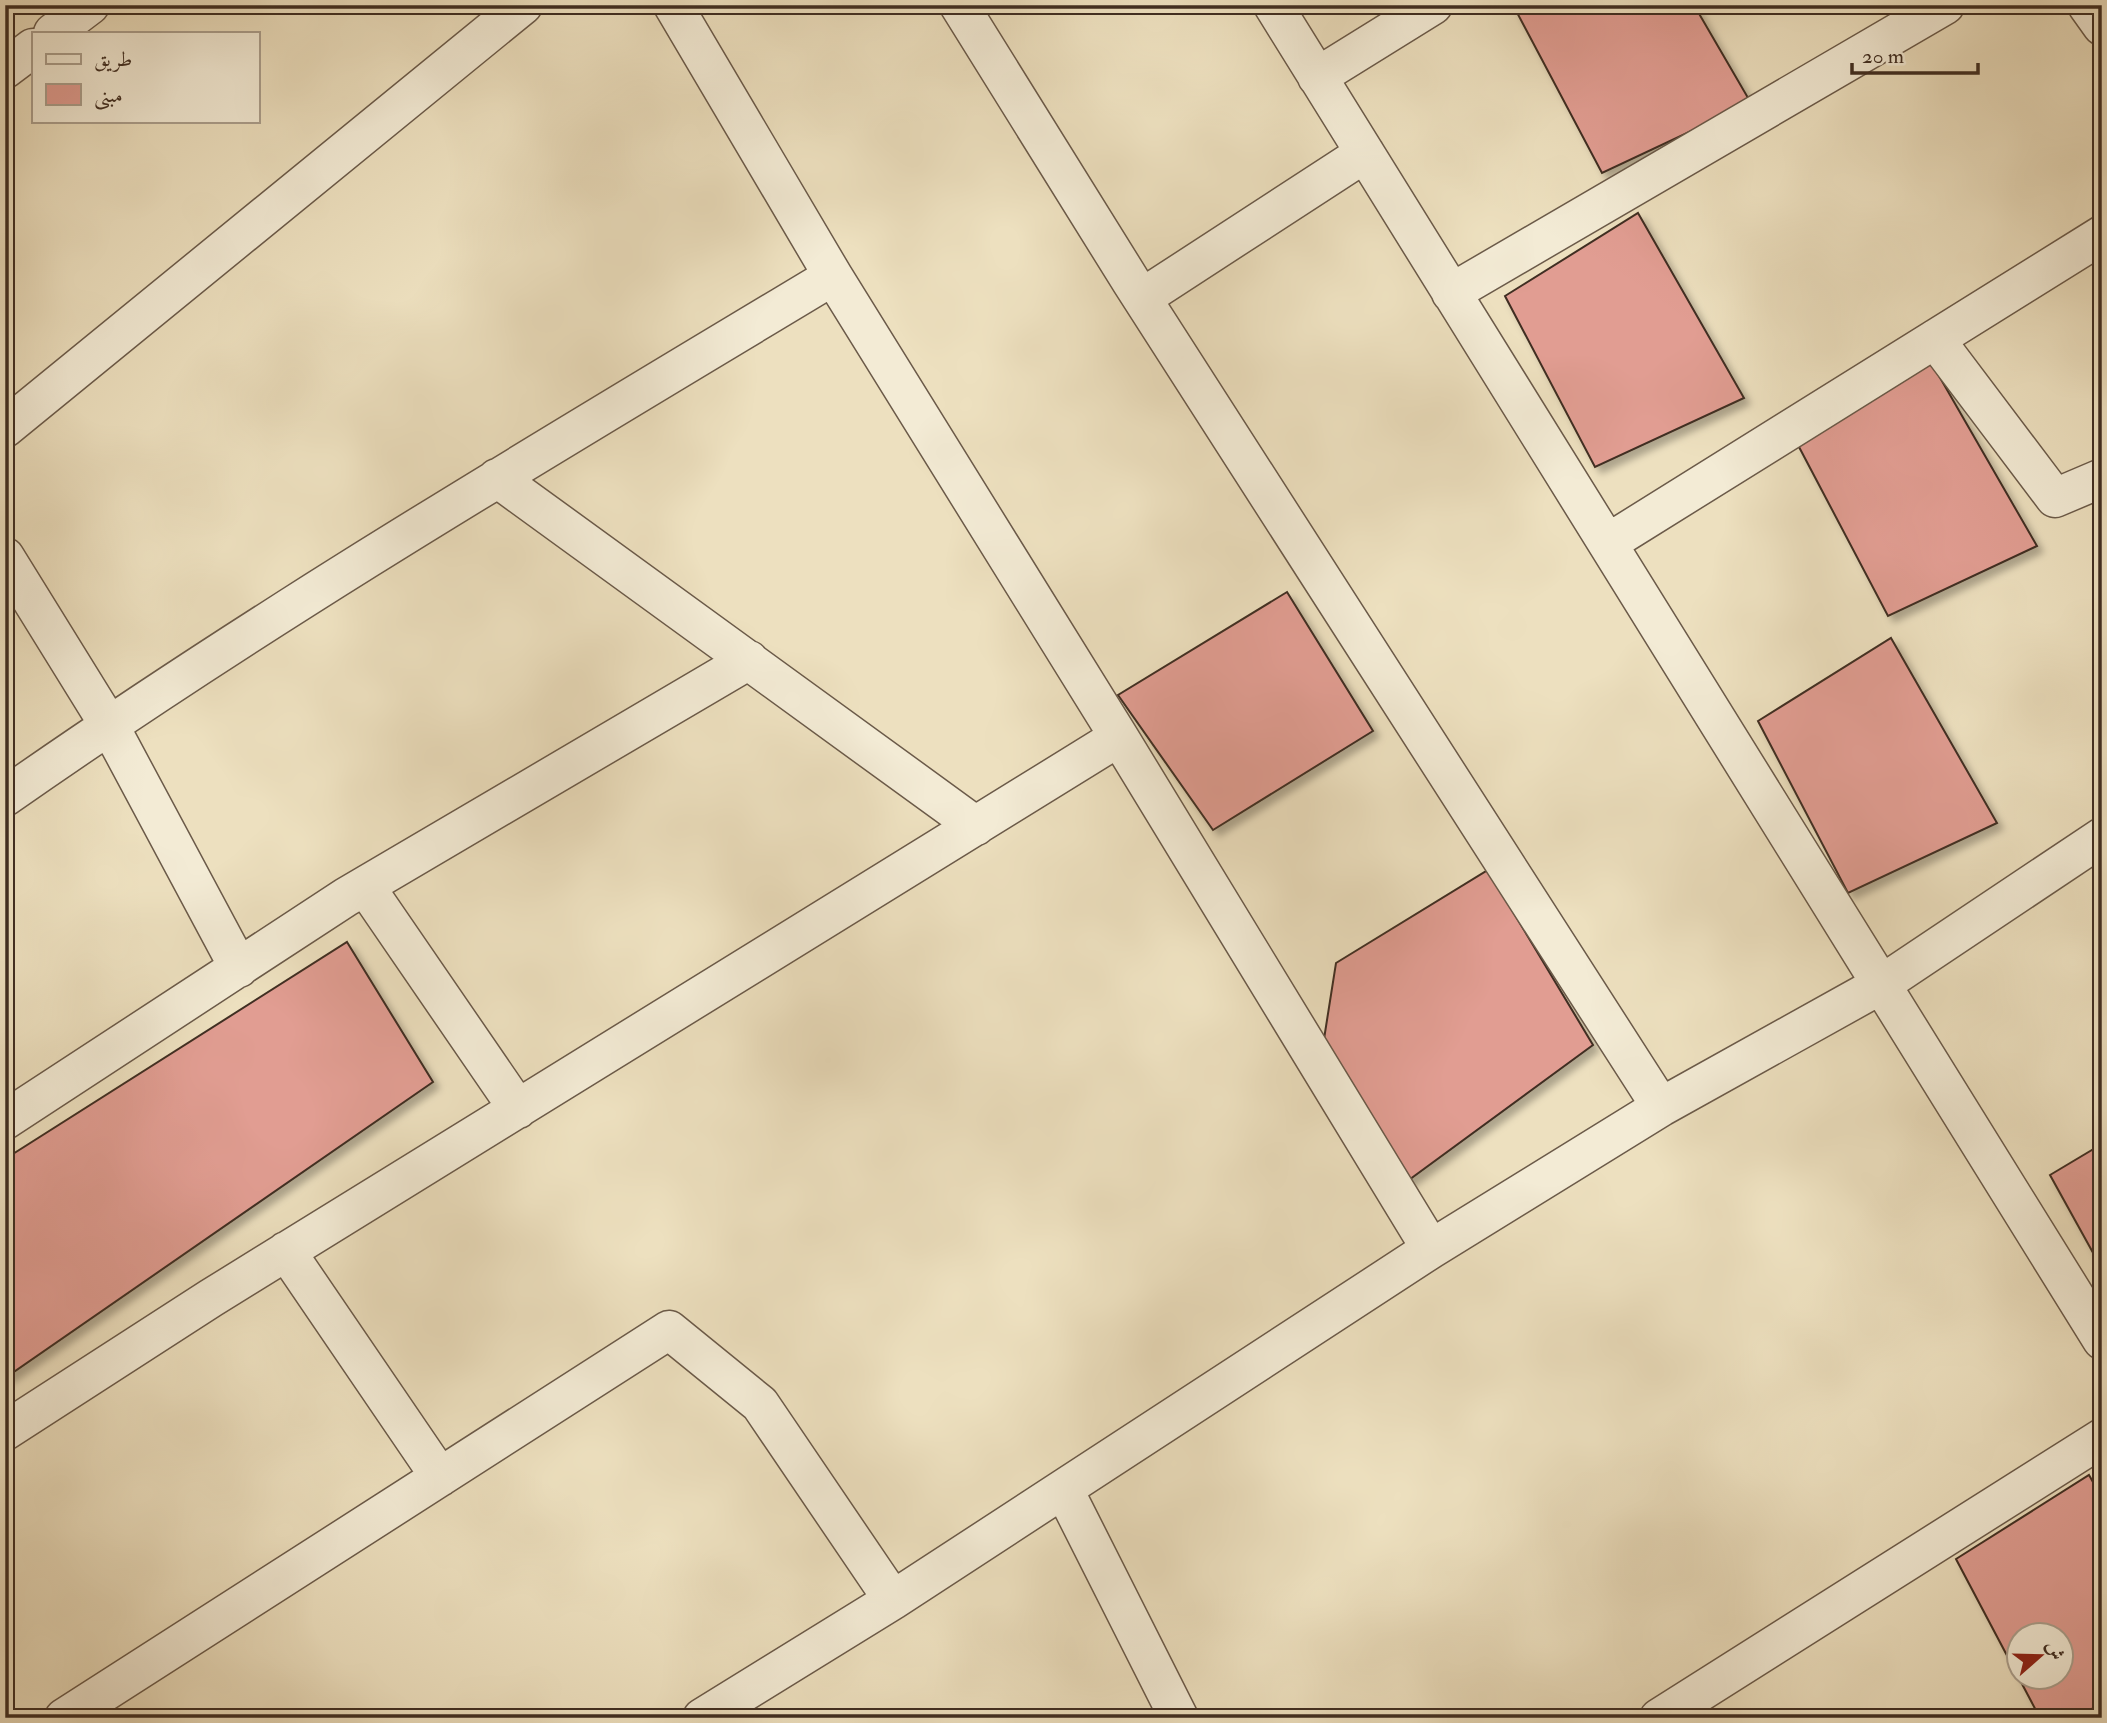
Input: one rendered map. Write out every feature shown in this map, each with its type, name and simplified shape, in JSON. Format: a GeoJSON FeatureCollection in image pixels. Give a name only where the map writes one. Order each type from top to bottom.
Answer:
{"type":"FeatureCollection","features":[{"type":"Feature","properties":{"kind":"street"},"geometry":{"type":"LineString","coordinates":[[54,32],[90,5]]}},
{"type":"Feature","properties":{"kind":"street"},"geometry":{"type":"LineString","coordinates":[[5,428],[523,5]]}},
{"type":"Feature","properties":{"kind":"street"},"geometry":{"type":"LineString","coordinates":[[673,5],[833,276],[1119,737],[1431,1250]]}},
{"type":"Feature","properties":{"kind":"street"},"geometry":{"type":"LineString","coordinates":[[959,5],[1142,298],[1661,1107]]}},
{"type":"Feature","properties":{"kind":"street"},"geometry":{"type":"LineString","coordinates":[[1273,5],[2102,1339]]}},
{"type":"Feature","properties":{"kind":"street"},"geometry":{"type":"LineString","coordinates":[[1317,77],[1433,5]]}},
{"type":"Feature","properties":{"kind":"street"},"geometry":{"type":"LineString","coordinates":[[1451,293],[1945,5]]}},
{"type":"Feature","properties":{"kind":"street"},"geometry":{"type":"LineString","coordinates":[[2087,5],[2102,26]]}},
{"type":"Feature","properties":{"kind":"street"},"geometry":{"type":"LineString","coordinates":[[5,69],[32,49]]}},
{"type":"Feature","properties":{"kind":"street"},"geometry":{"type":"LineString","coordinates":[[1142,298],[1365,153]]}},
{"type":"Feature","properties":{"kind":"street"},"geometry":{"type":"LineString","coordinates":[[1608,543],[2102,235]]}},
{"type":"Feature","properties":{"kind":"street"},"geometry":{"type":"LineString","coordinates":[[5,797],[108,724],[497,478],[833,276]]}},
{"type":"Feature","properties":{"kind":"street"},"geometry":{"type":"LineString","coordinates":[[1935,339],[2055,498],[2102,478]]}},
{"type":"Feature","properties":{"kind":"street"},"geometry":{"type":"LineString","coordinates":[[497,478],[976,826]]}},
{"type":"Feature","properties":{"kind":"street"},"geometry":{"type":"LineString","coordinates":[[5,557],[108,724],[239,968]]}},
{"type":"Feature","properties":{"kind":"street"},"geometry":{"type":"LineString","coordinates":[[5,1120],[365,886],[749,660]]}},
{"type":"Feature","properties":{"kind":"street"},"geometry":{"type":"LineString","coordinates":[[5,1431],[286,1251],[1119,737]]}},
{"type":"Feature","properties":{"kind":"street"},"geometry":{"type":"LineString","coordinates":[[702,1718],[893,1600],[1431,1250],[1661,1107],[1882,984],[2102,837]]}},
{"type":"Feature","properties":{"kind":"street"},"geometry":{"type":"LineString","coordinates":[[365,886],[518,1109]]}},
{"type":"Feature","properties":{"kind":"street"},"geometry":{"type":"LineString","coordinates":[[286,1251],[440,1477]]}},
{"type":"Feature","properties":{"kind":"street"},"geometry":{"type":"LineString","coordinates":[[64,1718],[669,1331],[760,1404],[893,1600]]}},
{"type":"Feature","properties":{"kind":"street"},"geometry":{"type":"LineString","coordinates":[[1659,1718],[2102,1437]]}},
{"type":"Feature","properties":{"kind":"street"},"geometry":{"type":"LineString","coordinates":[[1064,1490],[1179,1718]]}},
{"type":"Feature","properties":{"kind":"building"},"geometry":{"type":"Polygon","coordinates":[[[1513,5],[1694,5],[1751,103],[1602,173],[1513,5]]]}},
{"type":"Feature","properties":{"kind":"building"},"geometry":{"type":"Polygon","coordinates":[[[1638,213],[1744,398],[1595,467],[1505,296],[1638,213]]]}},
{"type":"Feature","properties":{"kind":"building"},"geometry":{"type":"Polygon","coordinates":[[[1931,362],[2037,546],[1888,616],[1798,445],[1931,362]]]}},
{"type":"Feature","properties":{"kind":"building"},"geometry":{"type":"Polygon","coordinates":[[[1287,592],[1373,731],[1213,830],[1118,695],[1287,592]]]}},
{"type":"Feature","properties":{"kind":"building"},"geometry":{"type":"Polygon","coordinates":[[[1891,638],[1997,823],[1848,893],[1758,721],[1891,638]]]}},
{"type":"Feature","properties":{"kind":"building"},"geometry":{"type":"Polygon","coordinates":[[[1488,870],[1593,1045],[1402,1185],[1324,1039],[1336,963],[1488,870]]]}},
{"type":"Feature","properties":{"kind":"building"},"geometry":{"type":"Polygon","coordinates":[[[347,942],[433,1082],[5,1378],[5,1159],[347,942]]]}},
{"type":"Feature","properties":{"kind":"building"},"geometry":{"type":"Polygon","coordinates":[[[2102,1144],[2102,1269],[2050,1175],[2102,1144]]]}},
{"type":"Feature","properties":{"kind":"building"},"geometry":{"type":"Polygon","coordinates":[[[2089,1475],[2102,1498],[2102,1704],[2073,1718],[2040,1718],[2026,1692],[2076,1692],[2076,1622],[2006,1622],[2006,1654],[1956,1559],[2089,1475]]]}}]}
